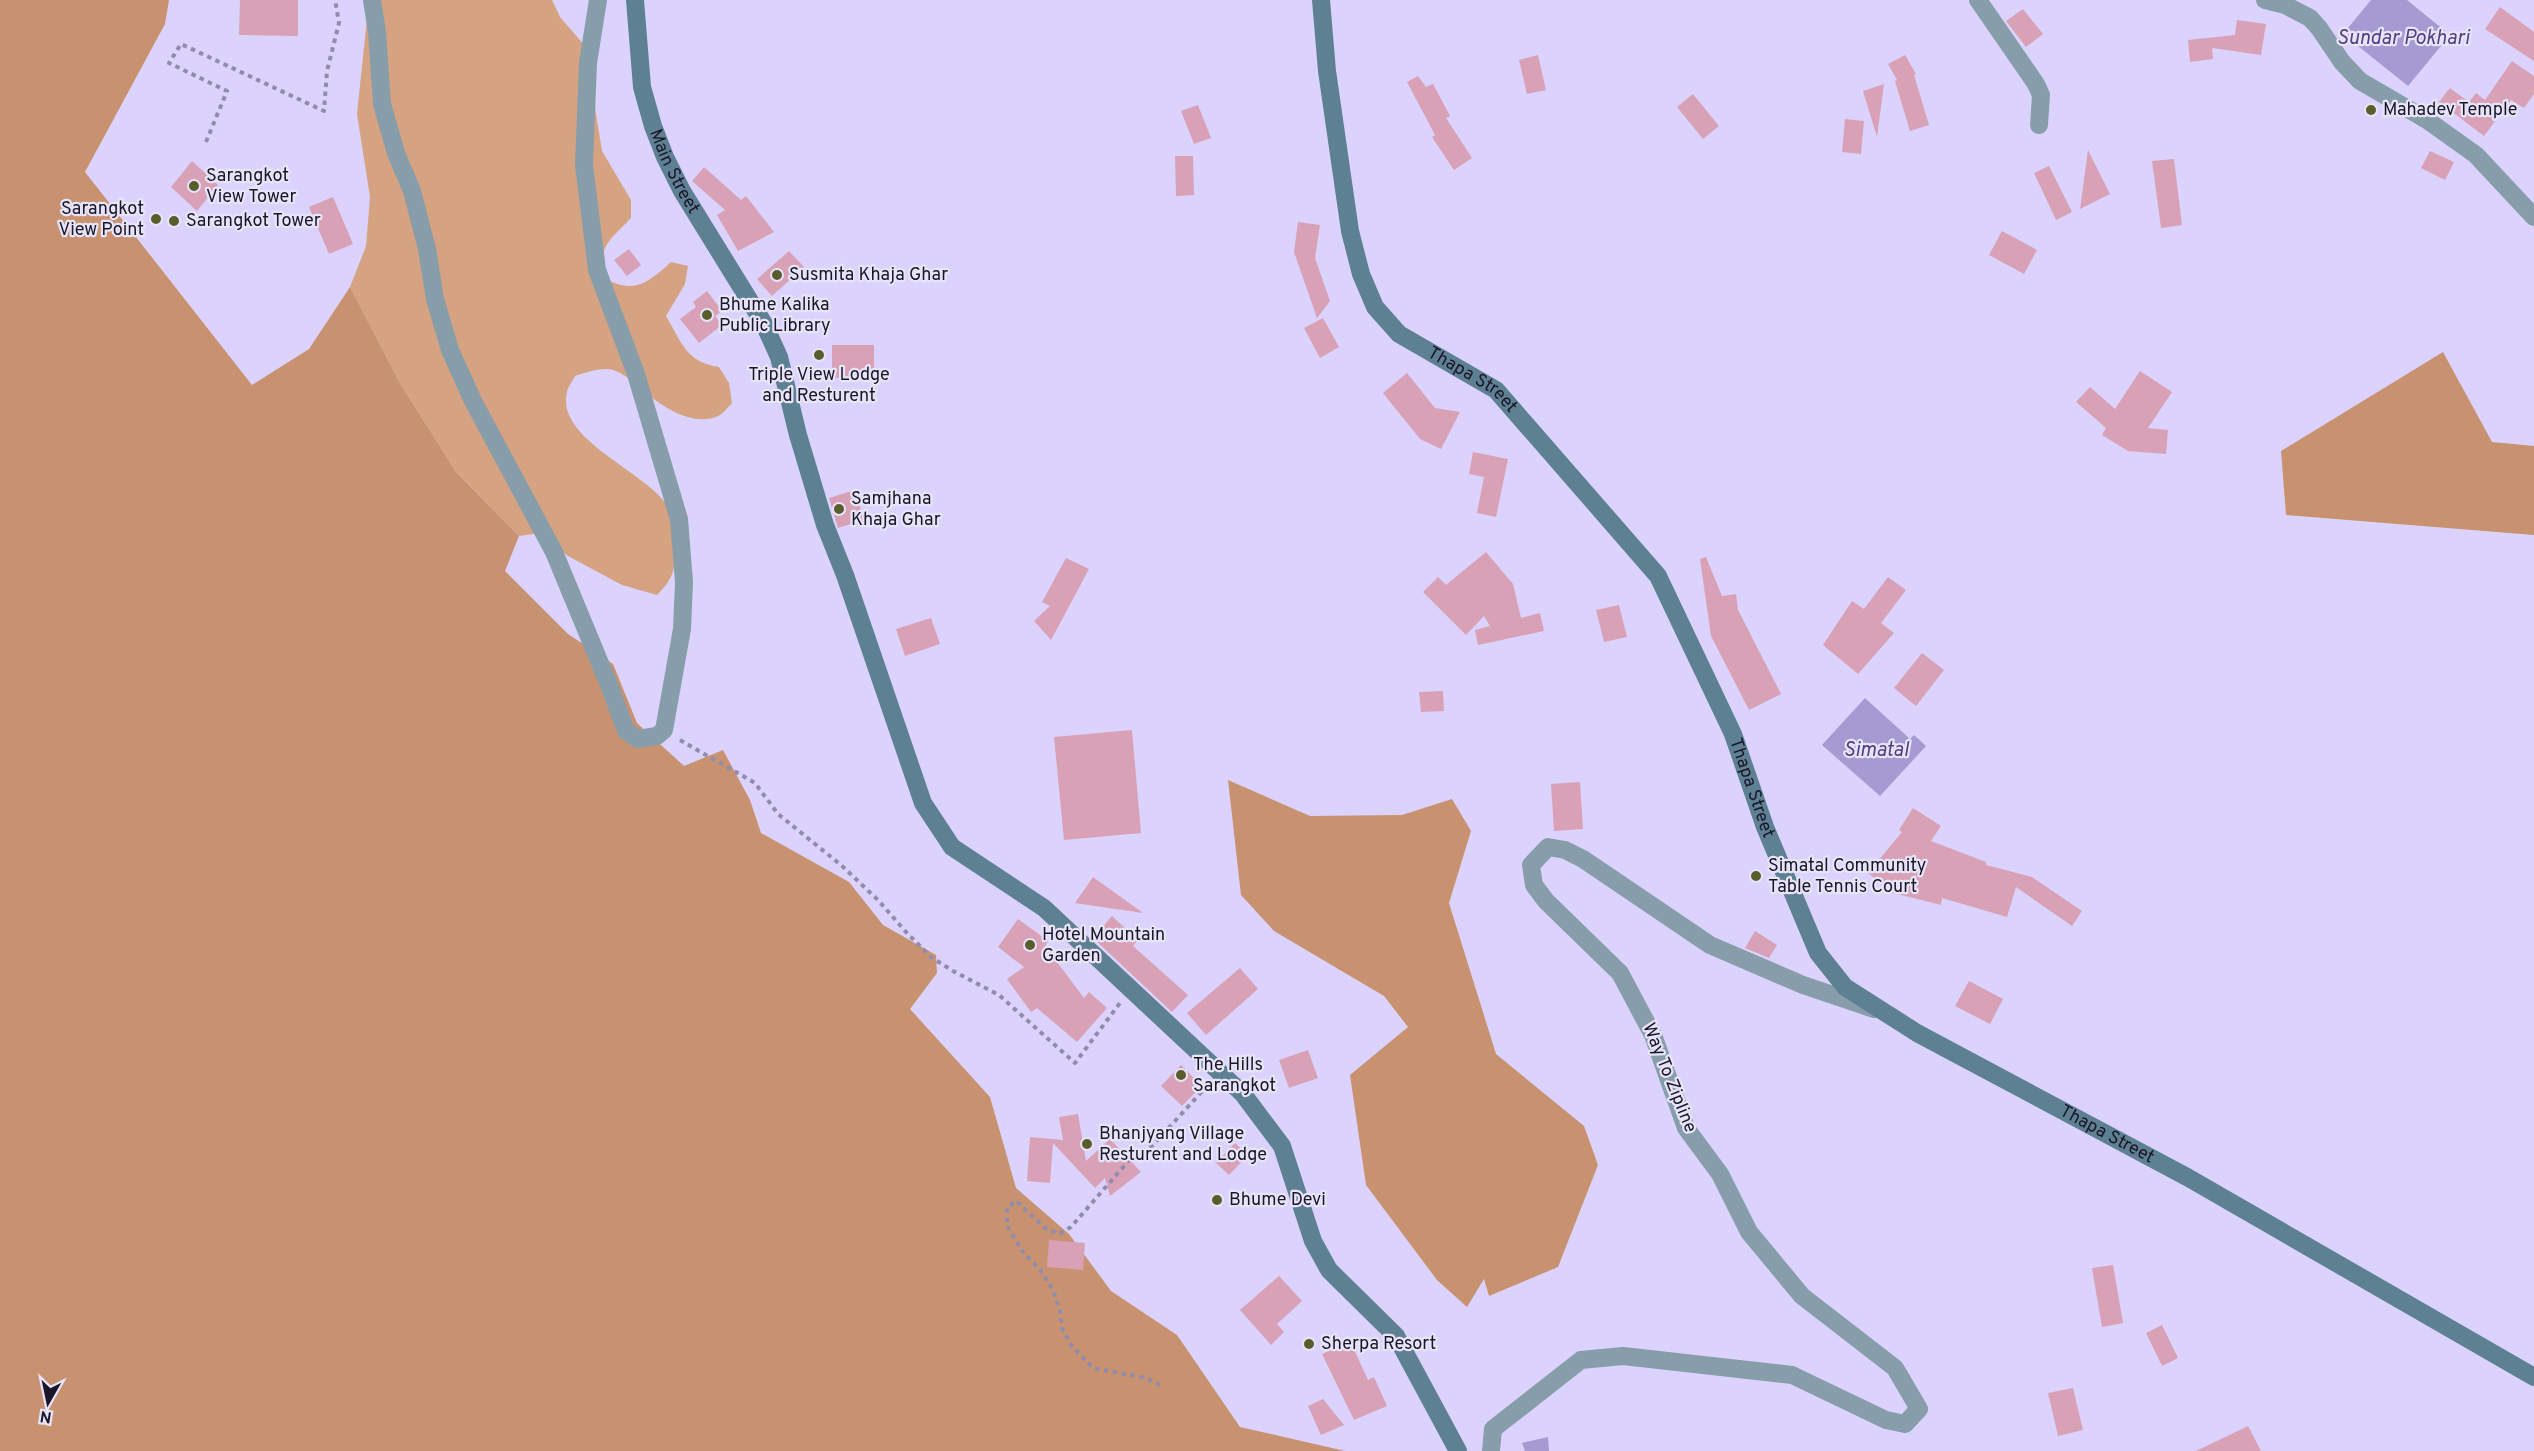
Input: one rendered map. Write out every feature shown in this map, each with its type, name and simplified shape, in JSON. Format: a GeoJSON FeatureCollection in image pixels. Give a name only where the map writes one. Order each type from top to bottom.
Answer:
{"type":"FeatureCollection","features":[{"type":"Feature","properties":{"kind":"street"},"geometry":{"type":"LineString","coordinates":[[372,0],[377,33],[382,104],[396,153],[412,190],[427,249],[435,299],[450,350],[473,401],[554,552],[626,731],[638,739],[657,736],[664,730],[682,629],[684,582],[679,519],[636,374],[597,270],[584,165],[588,63],[598,0]]}},
{"type":"Feature","properties":{"kind":"street","name":"Main Street"},"geometry":{"type":"LineString","coordinates":[[635,0],[642,87],[665,157],[701,224],[736,275],[764,324],[779,357],[798,435],[825,525],[845,575],[923,803],[952,847],[1044,908],[1243,1094],[1282,1146],[1313,1241],[1329,1270],[1396,1336],[1458,1451]]}},
{"type":"Feature","properties":{"kind":"street","name":"Thapa Street"},"geometry":{"type":"LineString","coordinates":[[1321,0],[1327,71],[1350,231],[1361,274],[1375,307],[1400,334],[1496,390],[1658,576],[1733,734],[1765,827],[1818,952],[1845,987],[1917,1033],[2187,1177],[2534,1377]]}},
{"type":"Feature","properties":{"kind":"street"},"geometry":{"type":"LineString","coordinates":[[1977,0],[2036,84],[2041,95],[2039,124]]}},
{"type":"Feature","properties":{"kind":"street"},"geometry":{"type":"LineString","coordinates":[[2265,0],[2285,5],[2310,18],[2319,27],[2342,62],[2360,81],[2427,120],[2476,155],[2534,217]]}},
{"type":"Feature","properties":{"kind":"street","name":"Way To Zipline"},"geometry":{"type":"LineString","coordinates":[[1491,1451],[1493,1429],[1581,1360],[1623,1356],[1792,1375],[1886,1420],[1905,1425],[1919,1409],[1894,1368],[1802,1296],[1749,1232],[1720,1174],[1686,1128],[1653,1035],[1620,973],[1546,901],[1534,885],[1531,865],[1548,847],[1565,850],[1619,882],[1710,945],[1803,985],[1884,1012]]}},
{"type":"Feature","properties":{"kind":"path"},"geometry":{"type":"LineString","coordinates":[[206,142],[227,91],[170,63],[181,44],[324,111],[327,71],[339,22],[335,0]]}},
{"type":"Feature","properties":{"kind":"path"},"geometry":{"type":"LineString","coordinates":[[664,730],[755,783],[778,814],[841,865],[878,900],[931,957],[999,995],[1075,1063],[1130,988]]}},
{"type":"Feature","properties":{"kind":"path"},"geometry":{"type":"LineString","coordinates":[[1160,1385],[1146,1378],[1093,1368],[1071,1345],[1062,1328],[1060,1311],[1053,1290],[1041,1271],[1023,1252],[1007,1226],[1007,1208],[1016,1201],[1045,1228],[1059,1234],[1071,1227],[1131,1158],[1153,1145],[1220,1072]]}},
{"type":"Feature","properties":{"kind":"shaded area"},"geometry":{"type":"Polygon","coordinates":[[[0,0],[169,0],[165,24],[85,172],[252,385],[309,349],[350,287],[400,383],[456,472],[519,536],[505,571],[568,634],[613,664],[637,723],[684,766],[723,750],[750,800],[761,833],[849,882],[883,925],[936,955],[937,973],[910,1009],[990,1097],[1016,1188],[1069,1234],[1111,1291],[1177,1335],[1240,1427],[1345,1451],[0,1451],[0,0]]]}},
{"type":"Feature","properties":{"kind":"shaded area"},"geometry":{"type":"Polygon","coordinates":[[[369,0],[552,0],[560,17],[585,46],[602,151],[631,200],[631,218],[611,239],[604,251],[602,259],[605,279],[625,286],[633,286],[648,281],[671,262],[688,266],[685,284],[666,316],[681,343],[692,356],[699,361],[719,367],[729,383],[732,403],[718,416],[709,419],[689,418],[670,410],[620,373],[606,369],[575,376],[567,392],[567,409],[575,425],[606,455],[659,495],[672,513],[675,553],[673,573],[657,595],[622,585],[568,556],[540,533],[519,536],[456,472],[400,383],[350,287],[366,246],[370,197],[357,114],[369,0]]]}},
{"type":"Feature","properties":{"kind":"shaded area"},"geometry":{"type":"Polygon","coordinates":[[[2443,352],[2492,442],[2534,446],[2534,535],[2286,515],[2281,451],[2443,352]]]}},
{"type":"Feature","properties":{"kind":"shaded area"},"geometry":{"type":"Polygon","coordinates":[[[1228,780],[1310,816],[1402,815],[1452,799],[1471,831],[1449,903],[1496,1054],[1584,1126],[1598,1165],[1558,1267],[1489,1296],[1484,1279],[1467,1307],[1437,1280],[1366,1185],[1350,1075],[1408,1027],[1384,996],[1274,931],[1241,895],[1228,780]]]}},
{"type":"Feature","properties":{"kind":"water","name":"Sundar Pokhari"},"geometry":{"type":"Polygon","coordinates":[[[2371,0],[2407,0],[2450,35],[2408,86],[2343,34],[2371,0]]]}},
{"type":"Feature","properties":{"kind":"water","name":"Simatal"},"geometry":{"type":"Polygon","coordinates":[[[1865,698],[1910,739],[1914,735],[1926,746],[1880,796],[1822,745],[1865,698]]]}},
{"type":"Feature","properties":{"kind":"water"},"geometry":{"type":"Polygon","coordinates":[[[1548,1437],[1549,1451],[1525,1451],[1522,1443],[1548,1437]]]}},
{"type":"Feature","properties":{"kind":"building"},"geometry":{"type":"Polygon","coordinates":[[[240,0],[298,0],[298,36],[239,35],[240,0]]]}},
{"type":"Feature","properties":{"kind":"building"},"geometry":{"type":"Polygon","coordinates":[[[2500,7],[2534,32],[2534,61],[2485,29],[2500,7]]]}},
{"type":"Feature","properties":{"kind":"building"},"geometry":{"type":"Polygon","coordinates":[[[2023,9],[2043,34],[2026,47],[2006,21],[2023,9]]]}},
{"type":"Feature","properties":{"kind":"building"},"geometry":{"type":"Polygon","coordinates":[[[2237,20],[2266,24],[2261,55],[2212,48],[2213,59],[2190,62],[2188,40],[2235,35],[2237,20]]]}},
{"type":"Feature","properties":{"kind":"building"},"geometry":{"type":"Polygon","coordinates":[[[1538,55],[1546,90],[1527,94],[1519,60],[1538,55]]]}},
{"type":"Feature","properties":{"kind":"building"},"geometry":{"type":"Polygon","coordinates":[[[1905,55],[1916,74],[1914,75],[1929,125],[1910,131],[1895,81],[1897,80],[1888,64],[1905,55]]]}},
{"type":"Feature","properties":{"kind":"building"},"geometry":{"type":"Polygon","coordinates":[[[2512,61],[2534,76],[2534,94],[2524,108],[2511,100],[2484,136],[2439,102],[2450,88],[2469,102],[2476,93],[2485,100],[2512,61]]]}},
{"type":"Feature","properties":{"kind":"building"},"geometry":{"type":"Polygon","coordinates":[[[1418,76],[1426,87],[1433,84],[1450,116],[1446,118],[1472,158],[1454,170],[1432,137],[1435,135],[1407,82],[1418,76]]]}},
{"type":"Feature","properties":{"kind":"building"},"geometry":{"type":"Polygon","coordinates":[[[1884,84],[1877,137],[1863,91],[1884,84]]]}},
{"type":"Feature","properties":{"kind":"building"},"geometry":{"type":"Polygon","coordinates":[[[1693,94],[1719,126],[1703,139],[1677,107],[1693,94]]]}},
{"type":"Feature","properties":{"kind":"building"},"geometry":{"type":"Polygon","coordinates":[[[1198,105],[1211,138],[1194,144],[1181,111],[1198,105]]]}},
{"type":"Feature","properties":{"kind":"building"},"geometry":{"type":"Polygon","coordinates":[[[1845,119],[1864,121],[1861,154],[1842,152],[1845,119]]]}},
{"type":"Feature","properties":{"kind":"building"},"geometry":{"type":"Polygon","coordinates":[[[2088,150],[2110,194],[2080,209],[2088,150]]]}},
{"type":"Feature","properties":{"kind":"building"},"geometry":{"type":"Polygon","coordinates":[[[2430,151],[2454,162],[2445,180],[2421,168],[2430,151]]]}},
{"type":"Feature","properties":{"kind":"building"},"geometry":{"type":"Polygon","coordinates":[[[1175,156],[1193,156],[1194,195],[1176,196],[1175,156]]]}},
{"type":"Feature","properties":{"kind":"building"},"geometry":{"type":"Polygon","coordinates":[[[2174,159],[2182,225],[2161,228],[2152,161],[2174,159]]]}},
{"type":"Feature","properties":{"kind":"building","name":"Sarangkot View Tower"},"geometry":{"type":"Polygon","coordinates":[[[192,161],[218,185],[197,211],[171,187],[192,161]]]}},
{"type":"Feature","properties":{"kind":"building"},"geometry":{"type":"Polygon","coordinates":[[[2049,166],[2072,212],[2056,220],[2034,173],[2049,166]]]}},
{"type":"Feature","properties":{"kind":"building"},"geometry":{"type":"Polygon","coordinates":[[[704,167],[741,200],[746,196],[774,232],[738,251],[717,215],[725,210],[692,181],[704,167]]]}},
{"type":"Feature","properties":{"kind":"building"},"geometry":{"type":"Polygon","coordinates":[[[333,197],[353,244],[329,254],[309,207],[333,197]]]}},
{"type":"Feature","properties":{"kind":"building"},"geometry":{"type":"Polygon","coordinates":[[[1298,222],[1320,225],[1315,258],[1330,301],[1317,318],[1294,252],[1298,222]]]}},
{"type":"Feature","properties":{"kind":"building"},"geometry":{"type":"Polygon","coordinates":[[[2002,231],[2037,250],[2024,274],[1989,255],[2002,231]]]}},
{"type":"Feature","properties":{"kind":"building"},"geometry":{"type":"Polygon","coordinates":[[[629,249],[641,265],[627,276],[614,260],[629,249]]]}},
{"type":"Feature","properties":{"kind":"building"},"geometry":{"type":"Polygon","coordinates":[[[789,251],[804,267],[772,296],[757,279],[789,251]]]}},
{"type":"Feature","properties":{"kind":"building"},"geometry":{"type":"Polygon","coordinates":[[[707,291],[722,311],[715,316],[722,325],[699,343],[680,319],[696,307],[693,302],[707,291]]]}},
{"type":"Feature","properties":{"kind":"building"},"geometry":{"type":"Polygon","coordinates":[[[1323,318],[1339,347],[1320,358],[1304,328],[1323,318]]]}},
{"type":"Feature","properties":{"kind":"building"},"geometry":{"type":"Polygon","coordinates":[[[832,345],[874,345],[874,377],[832,378],[832,345]]]}},
{"type":"Feature","properties":{"kind":"building"},"geometry":{"type":"Polygon","coordinates":[[[2140,371],[2172,392],[2148,428],[2168,430],[2166,454],[2128,451],[2102,435],[2106,428],[2076,402],[2090,387],[2115,409],[2140,371]]]}},
{"type":"Feature","properties":{"kind":"building"},"geometry":{"type":"Polygon","coordinates":[[[1407,373],[1435,408],[1460,412],[1441,449],[1420,439],[1383,393],[1407,373]]]}},
{"type":"Feature","properties":{"kind":"building"},"geometry":{"type":"Polygon","coordinates":[[[1473,452],[1508,459],[1496,517],[1477,513],[1484,477],[1469,474],[1473,452]]]}},
{"type":"Feature","properties":{"kind":"building"},"geometry":{"type":"Polygon","coordinates":[[[855,490],[864,520],[838,528],[829,498],[855,490]]]}},
{"type":"Feature","properties":{"kind":"building"},"geometry":{"type":"Polygon","coordinates":[[[1486,552],[1513,584],[1521,618],[1540,613],[1544,631],[1478,645],[1475,630],[1490,626],[1484,616],[1466,635],[1423,592],[1438,577],[1446,585],[1486,552]]]}},
{"type":"Feature","properties":{"kind":"building"},"geometry":{"type":"Polygon","coordinates":[[[1706,557],[1722,596],[1736,594],[1738,610],[1781,694],[1749,710],[1711,636],[1700,559],[1706,557]]]}},
{"type":"Feature","properties":{"kind":"building"},"geometry":{"type":"Polygon","coordinates":[[[1066,558],[1089,569],[1051,640],[1034,621],[1050,606],[1042,602],[1066,558]]]}},
{"type":"Feature","properties":{"kind":"building"},"geometry":{"type":"Polygon","coordinates":[[[1888,577],[1906,590],[1881,623],[1894,633],[1858,674],[1823,645],[1852,601],[1864,609],[1888,577]]]}},
{"type":"Feature","properties":{"kind":"building"},"geometry":{"type":"Polygon","coordinates":[[[1619,605],[1627,637],[1604,642],[1596,610],[1619,605]]]}},
{"type":"Feature","properties":{"kind":"building"},"geometry":{"type":"Polygon","coordinates":[[[931,618],[940,644],[905,656],[896,629],[931,618]]]}},
{"type":"Feature","properties":{"kind":"building"},"geometry":{"type":"Polygon","coordinates":[[[1922,653],[1944,670],[1916,706],[1894,688],[1922,653]]]}},
{"type":"Feature","properties":{"kind":"building"},"geometry":{"type":"Polygon","coordinates":[[[1443,691],[1444,711],[1421,712],[1419,692],[1443,691]]]}},
{"type":"Feature","properties":{"kind":"building"},"geometry":{"type":"Polygon","coordinates":[[[1132,730],[1141,833],[1064,840],[1054,737],[1132,730]]]}},
{"type":"Feature","properties":{"kind":"building"},"geometry":{"type":"Polygon","coordinates":[[[1580,782],[1583,829],[1554,831],[1551,784],[1580,782]]]}},
{"type":"Feature","properties":{"kind":"building"},"geometry":{"type":"Polygon","coordinates":[[[1913,808],[1941,826],[1931,841],[1986,862],[1986,865],[2032,877],[2082,911],[2072,926],[2016,887],[2007,917],[1942,898],[1941,905],[1893,893],[1868,873],[1902,832],[1899,830],[1913,808]]]}},
{"type":"Feature","properties":{"kind":"building"},"geometry":{"type":"Polygon","coordinates":[[[1093,877],[1143,913],[1075,903],[1093,877]]]}},
{"type":"Feature","properties":{"kind":"building"},"geometry":{"type":"Polygon","coordinates":[[[1112,916],[1138,940],[1133,946],[1188,995],[1172,1012],[1093,938],[1112,916]]]}},
{"type":"Feature","properties":{"kind":"building"},"geometry":{"type":"Polygon","coordinates":[[[1018,919],[1048,941],[1045,946],[1084,998],[1089,992],[1107,1008],[1077,1042],[1037,1008],[1031,1012],[1007,979],[1024,967],[998,947],[1018,919]]]}},
{"type":"Feature","properties":{"kind":"building"},"geometry":{"type":"Polygon","coordinates":[[[1755,931],[1777,945],[1769,958],[1745,948],[1755,931]]]}},
{"type":"Feature","properties":{"kind":"building"},"geometry":{"type":"Polygon","coordinates":[[[1240,968],[1258,989],[1206,1035],[1187,1013],[1240,968]]]}},
{"type":"Feature","properties":{"kind":"building"},"geometry":{"type":"Polygon","coordinates":[[[1969,981],[2003,999],[1990,1024],[1955,1006],[1969,981]]]}},
{"type":"Feature","properties":{"kind":"building"},"geometry":{"type":"Polygon","coordinates":[[[1308,1050],[1318,1078],[1289,1088],[1279,1060],[1308,1050]]]}},
{"type":"Feature","properties":{"kind":"building","name":"The Hills Sarangkot"},"geometry":{"type":"Polygon","coordinates":[[[1181,1065],[1202,1086],[1182,1106],[1161,1086],[1181,1065]]]}},
{"type":"Feature","properties":{"kind":"building"},"geometry":{"type":"Polygon","coordinates":[[[1078,1114],[1086,1161],[1110,1139],[1141,1172],[1110,1196],[1105,1178],[1095,1188],[1053,1143],[1050,1183],[1027,1181],[1030,1137],[1063,1140],[1059,1117],[1078,1114]]]}},
{"type":"Feature","properties":{"kind":"building"},"geometry":{"type":"Polygon","coordinates":[[[1235,1143],[1248,1155],[1229,1175],[1216,1163],[1235,1143]]]}},
{"type":"Feature","properties":{"kind":"building"},"geometry":{"type":"Polygon","coordinates":[[[1049,1240],[1085,1243],[1083,1270],[1047,1267],[1049,1240]]]}},
{"type":"Feature","properties":{"kind":"building"},"geometry":{"type":"Polygon","coordinates":[[[2113,1265],[2123,1323],[2102,1327],[2092,1268],[2113,1265]]]}},
{"type":"Feature","properties":{"kind":"building"},"geometry":{"type":"Polygon","coordinates":[[[1279,1276],[1302,1301],[1277,1324],[1284,1332],[1271,1345],[1240,1310],[1279,1276]]]}},
{"type":"Feature","properties":{"kind":"building"},"geometry":{"type":"Polygon","coordinates":[[[2162,1325],[2178,1358],[2162,1366],[2146,1333],[2162,1325]]]}},
{"type":"Feature","properties":{"kind":"building"},"geometry":{"type":"Polygon","coordinates":[[[1350,1341],[1368,1380],[1374,1377],[1387,1406],[1354,1420],[1322,1354],[1350,1341]]]}},
{"type":"Feature","properties":{"kind":"building"},"geometry":{"type":"Polygon","coordinates":[[[2073,1388],[2083,1430],[2058,1436],[2048,1393],[2073,1388]]]}},
{"type":"Feature","properties":{"kind":"building"},"geometry":{"type":"Polygon","coordinates":[[[1323,1399],[1344,1425],[1321,1435],[1308,1406],[1323,1399]]]}},
{"type":"Feature","properties":{"kind":"building"},"geometry":{"type":"Polygon","coordinates":[[[2248,1426],[2261,1451],[2196,1451],[2248,1426]]]}},
{"type":"Feature","properties":{"kind":"place","name":"Mahadev Temple"},"geometry":{"type":"Point","coordinates":[2371,110]}},
{"type":"Feature","properties":{"kind":"place","name":"Sarangkot View Tower"},"geometry":{"type":"Point","coordinates":[194,186]}},
{"type":"Feature","properties":{"kind":"place","name":"Sarangkot View Point"},"geometry":{"type":"Point","coordinates":[156,219]}},
{"type":"Feature","properties":{"kind":"place","name":"Sarangkot Tower"},"geometry":{"type":"Point","coordinates":[174,221]}},
{"type":"Feature","properties":{"kind":"place","name":"Susmita Khaja Ghar"},"geometry":{"type":"Point","coordinates":[777,275]}},
{"type":"Feature","properties":{"kind":"place","name":"Bhume Kalika Public Library"},"geometry":{"type":"Point","coordinates":[707,315]}},
{"type":"Feature","properties":{"kind":"place","name":"Triple View Lodge and Resturent"},"geometry":{"type":"Point","coordinates":[819,355]}},
{"type":"Feature","properties":{"kind":"place","name":"Samjhana Khaja Ghar"},"geometry":{"type":"Point","coordinates":[839,509]}},
{"type":"Feature","properties":{"kind":"place","name":"Simatal Community Table Tennis Court"},"geometry":{"type":"Point","coordinates":[1756,876]}},
{"type":"Feature","properties":{"kind":"place","name":"Hotel Mountain Garden"},"geometry":{"type":"Point","coordinates":[1030,945]}},
{"type":"Feature","properties":{"kind":"place","name":"The Hills Sarangkot"},"geometry":{"type":"Point","coordinates":[1181,1075]}},
{"type":"Feature","properties":{"kind":"place","name":"Bhanjyang Village Resturent and Lodge"},"geometry":{"type":"Point","coordinates":[1087,1144]}},
{"type":"Feature","properties":{"kind":"place","name":"Bhume Devi"},"geometry":{"type":"Point","coordinates":[1217,1200]}},
{"type":"Feature","properties":{"kind":"place","name":"Sherpa Resort"},"geometry":{"type":"Point","coordinates":[1309,1344]}}]}
